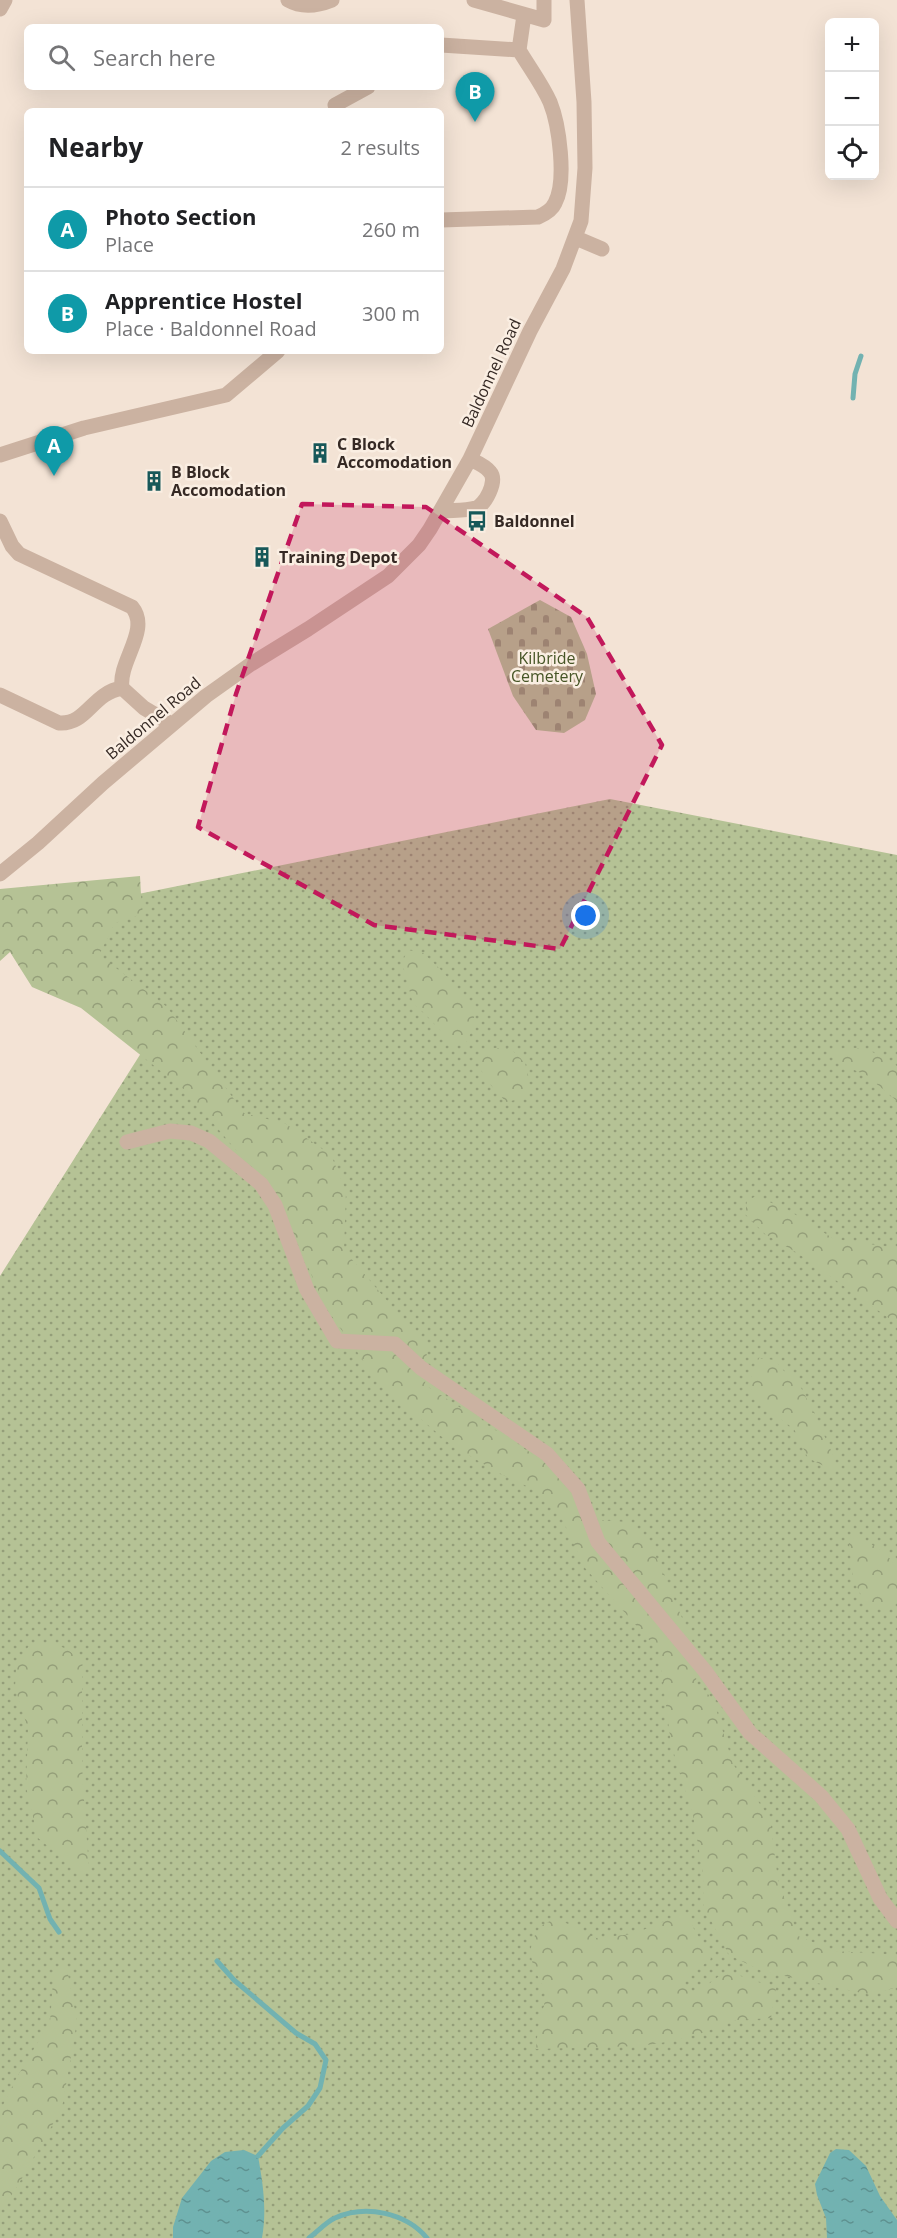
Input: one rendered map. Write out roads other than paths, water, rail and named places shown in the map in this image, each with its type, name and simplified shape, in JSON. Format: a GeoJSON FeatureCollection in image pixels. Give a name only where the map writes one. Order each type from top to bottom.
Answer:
{"type":"FeatureCollection","features":[{"type":"Feature","properties":{"kind":"street"},"geometry":{"type":"LineString","coordinates":[[0,9],[5,0]]}},
{"type":"Feature","properties":{"kind":"street"},"geometry":{"type":"LineString","coordinates":[[288,0],[307,6],[332,0]]}},
{"type":"Feature","properties":{"kind":"street"},"geometry":{"type":"LineString","coordinates":[[474,0],[544,20],[544,0]]}},
{"type":"Feature","properties":{"kind":"street","name":"Baldonnel Road"},"geometry":{"type":"LineString","coordinates":[[0,874],[206,696],[251,664],[388,576],[419,545],[442,511],[470,459],[576,238],[584,206],[585,168],[584,102],[577,0]]}},
{"type":"Feature","properties":{"kind":"street"},"geometry":{"type":"LineString","coordinates":[[444,220],[538,217],[549,211],[555,204],[561,178],[559,142],[550,102],[519,50],[524,15]]}},
{"type":"Feature","properties":{"kind":"street"},"geometry":{"type":"LineString","coordinates":[[444,45],[519,50]]}},
{"type":"Feature","properties":{"kind":"street"},"geometry":{"type":"LineString","coordinates":[[335,105],[362,90]]}},
{"type":"Feature","properties":{"kind":"street"},"geometry":{"type":"LineString","coordinates":[[576,238],[602,249]]}},
{"type":"Feature","properties":{"kind":"street"},"geometry":{"type":"LineString","coordinates":[[0,455],[84,428],[226,395],[274,354]]}},
{"type":"Feature","properties":{"kind":"street"},"geometry":{"type":"LineString","coordinates":[[442,511],[475,508],[483,503],[493,477],[491,472],[470,459]]}},
{"type":"Feature","properties":{"kind":"street"},"geometry":{"type":"LineString","coordinates":[[0,521],[12,546],[19,554],[132,607],[138,614],[139,623],[124,669],[122,688]]}},
{"type":"Feature","properties":{"kind":"street"},"geometry":{"type":"LineString","coordinates":[[0,695],[59,723],[68,724],[78,719],[98,698],[112,689],[122,688],[144,708],[171,724]]}},
{"type":"Feature","properties":{"kind":"street"},"geometry":{"type":"LineString","coordinates":[[127,1142],[170,1131],[191,1133],[209,1141],[261,1184],[275,1205],[307,1290],[338,1341],[395,1344],[421,1368],[547,1454],[578,1489],[598,1542],[705,1671],[750,1733],[821,1796],[848,1829],[880,1898],[897,1921]]}},
{"type":"Feature","properties":{"kind":"water"},"geometry":{"type":"Polygon","coordinates":[[[836,2149],[849,2150],[866,2166],[880,2196],[897,2220],[897,2238],[827,2238],[826,2218],[815,2184],[830,2153],[836,2149]]]}},
{"type":"Feature","properties":{"kind":"water"},"geometry":{"type":"Polygon","coordinates":[[[244,2150],[258,2156],[264,2207],[262,2238],[173,2238],[173,2227],[182,2198],[211,2161],[225,2152],[244,2150]]]}},
{"type":"Feature","properties":{"kind":"waterway"},"geometry":{"type":"LineString","coordinates":[[853,398],[855,374],[861,356]]}},
{"type":"Feature","properties":{"kind":"waterway"},"geometry":{"type":"LineString","coordinates":[[0,1851],[39,1888],[50,1919],[59,1932]]}},
{"type":"Feature","properties":{"kind":"waterway"},"geometry":{"type":"LineString","coordinates":[[217,1961],[234,1980],[296,2033],[315,2044],[326,2060],[320,2088],[308,2106],[283,2128],[258,2156]]}},
{"type":"Feature","properties":{"kind":"waterway"},"geometry":{"type":"LineString","coordinates":[[309,2238],[335,2218],[360,2212],[385,2213],[397,2217],[408,2222],[427,2238]]}},
{"type":"Feature","properties":{"kind":"place","name":"Apprentice Hostel"},"geometry":{"type":"Point","coordinates":[475,122]}},
{"type":"Feature","properties":{"kind":"place","name":"C Block Accomodation"},"geometry":{"type":"Point","coordinates":[320,453]}},
{"type":"Feature","properties":{"kind":"place","name":"Photo Section"},"geometry":{"type":"Point","coordinates":[54,476]}},
{"type":"Feature","properties":{"kind":"place","name":"B Block Accomodation"},"geometry":{"type":"Point","coordinates":[154,481]}},
{"type":"Feature","properties":{"kind":"place","name":"Baldonnel"},"geometry":{"type":"Point","coordinates":[477,521]}},
{"type":"Feature","properties":{"kind":"place","name":"Training Depot"},"geometry":{"type":"Point","coordinates":[262,557]}},
{"type":"Feature","properties":{"kind":"park label","name":"Kilbride Cemetery"},"geometry":{"type":"Point","coordinates":[547,667]}}]}
